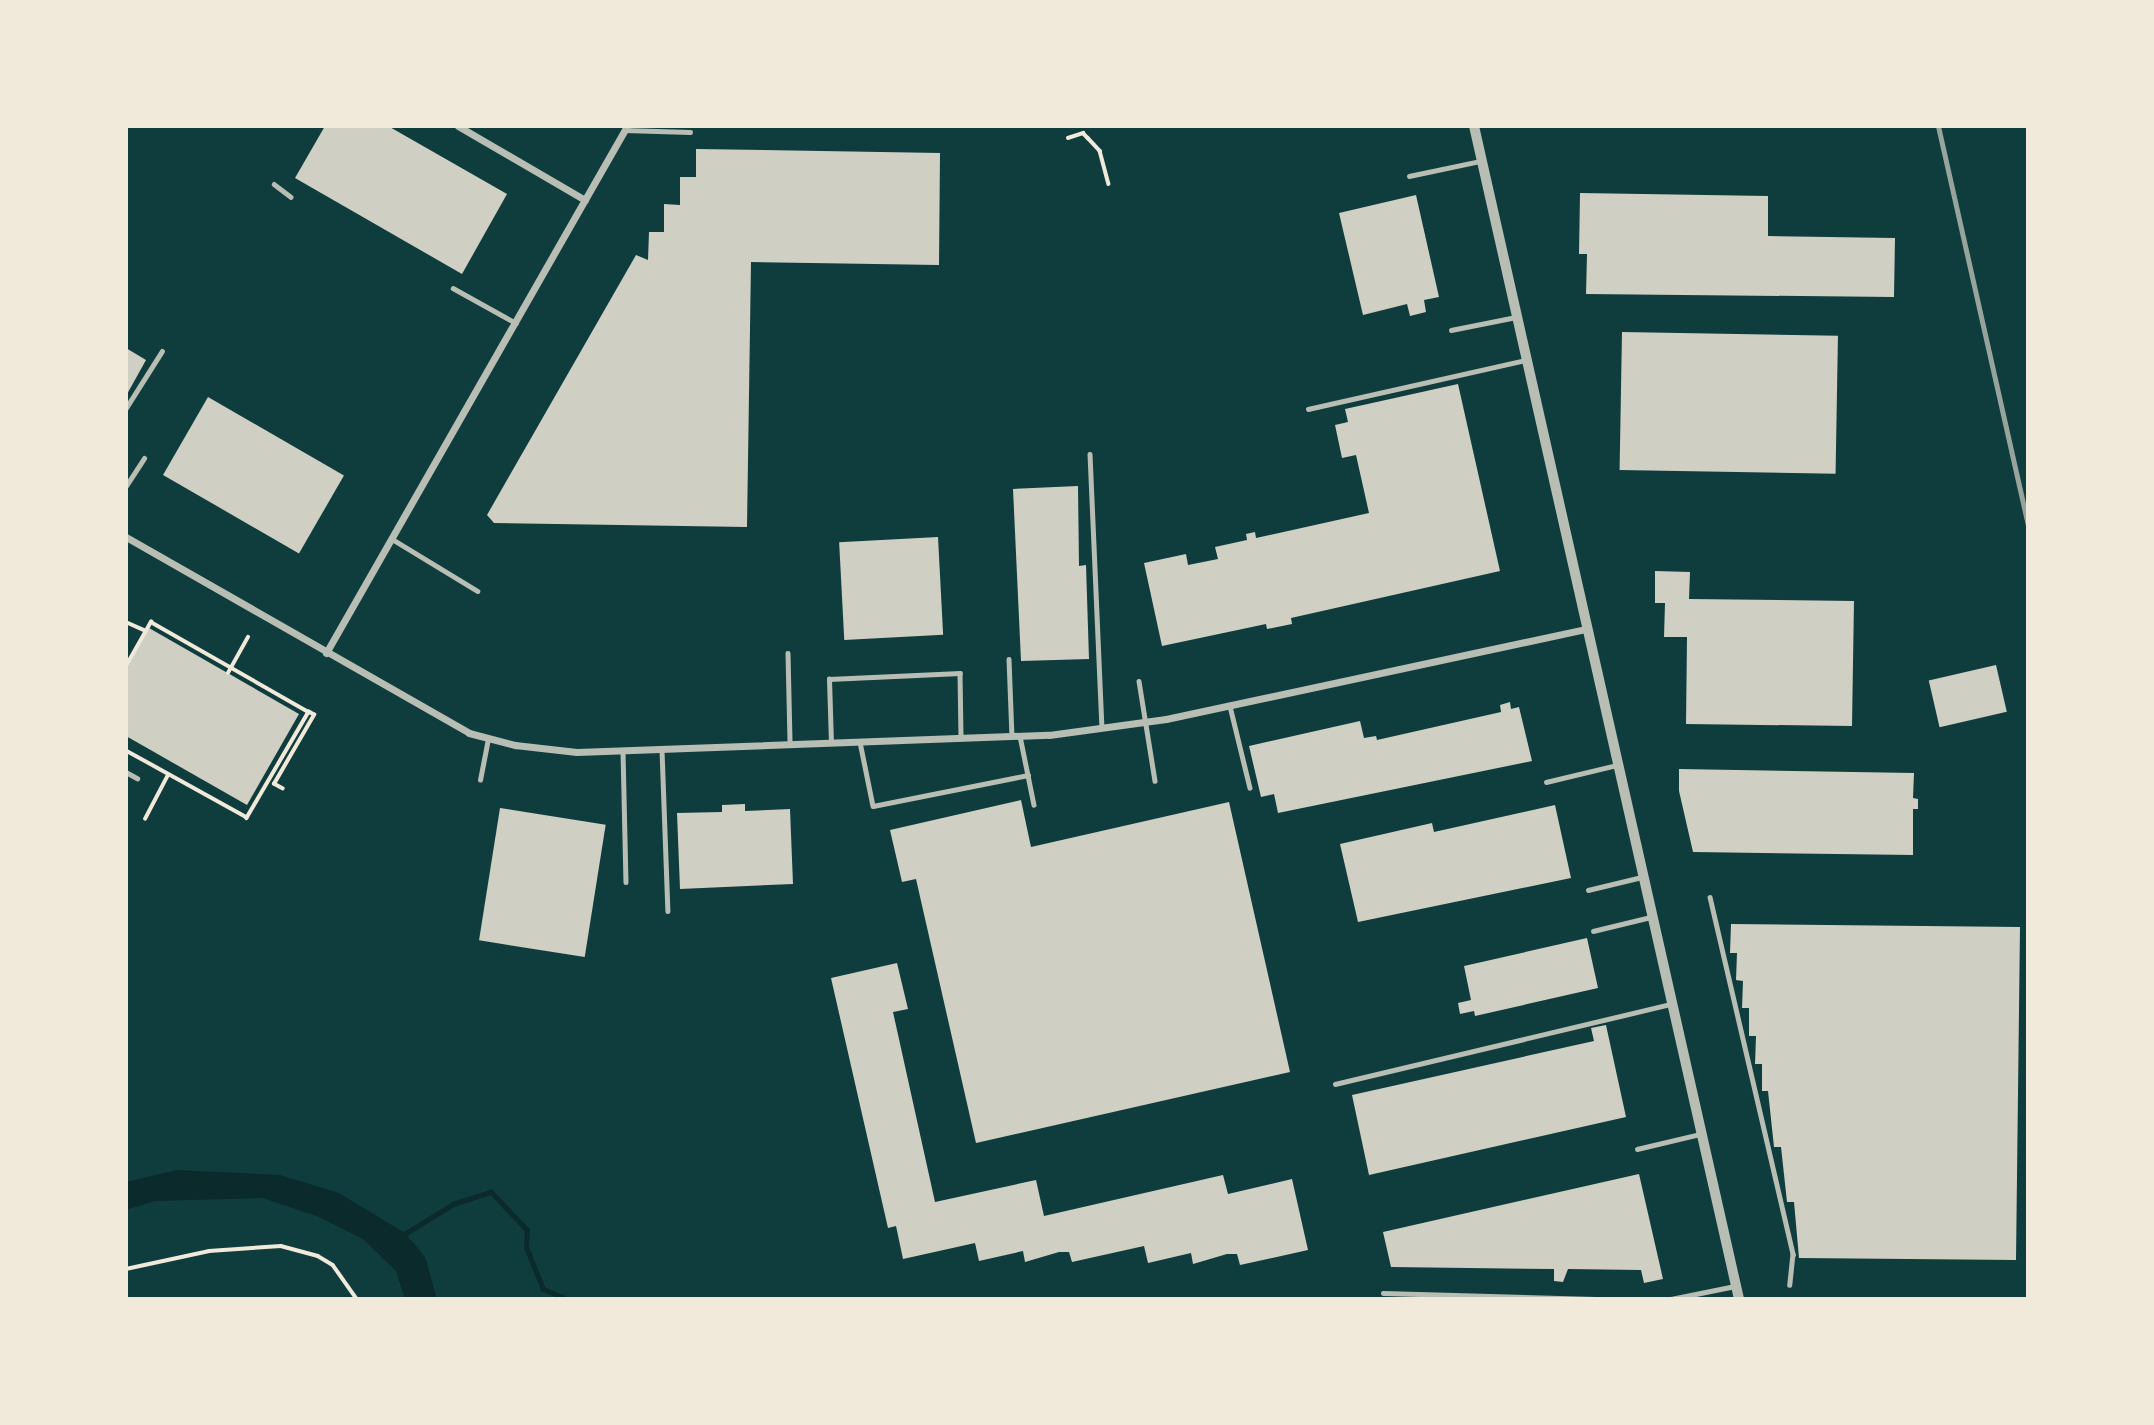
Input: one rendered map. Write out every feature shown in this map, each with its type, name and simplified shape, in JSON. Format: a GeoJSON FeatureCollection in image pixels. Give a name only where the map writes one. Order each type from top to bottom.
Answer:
{"type":"FeatureCollection","features":[{"type":"Feature","properties":{"kind":"street"},"geometry":{"type":"LineString","coordinates":[[458,126],[585,200]]}},
{"type":"Feature","properties":{"kind":"street"},"geometry":{"type":"LineString","coordinates":[[1474,126],[1739,1299]]}},
{"type":"Feature","properties":{"kind":"street"},"geometry":{"type":"LineString","coordinates":[[326,653],[626,128]]}},
{"type":"Feature","properties":{"kind":"street"},"geometry":{"type":"LineString","coordinates":[[126,537],[426,711],[488,738],[577,751],[1016,736],[1102,728],[1230,706],[1587,629]]}},
{"type":"Feature","properties":{"kind":"lane"},"geometry":{"type":"LineString","coordinates":[[626,128],[690,132]]}},
{"type":"Feature","properties":{"kind":"lane"},"geometry":{"type":"LineString","coordinates":[[1409,176],[1481,161]]}},
{"type":"Feature","properties":{"kind":"lane"},"geometry":{"type":"LineString","coordinates":[[274,184],[291,197]]}},
{"type":"Feature","properties":{"kind":"lane"},"geometry":{"type":"LineString","coordinates":[[453,288],[516,323]]}},
{"type":"Feature","properties":{"kind":"lane"},"geometry":{"type":"LineString","coordinates":[[1451,330],[1517,316]]}},
{"type":"Feature","properties":{"kind":"lane"},"geometry":{"type":"LineString","coordinates":[[126,408],[162,351]]}},
{"type":"Feature","properties":{"kind":"lane"},"geometry":{"type":"LineString","coordinates":[[1308,409],[1527,360]]}},
{"type":"Feature","properties":{"kind":"lane"},"geometry":{"type":"LineString","coordinates":[[1090,454],[1102,728]]}},
{"type":"Feature","properties":{"kind":"lane"},"geometry":{"type":"LineString","coordinates":[[126,486],[144,458]]}},
{"type":"Feature","properties":{"kind":"lane"},"geometry":{"type":"LineString","coordinates":[[392,539],[478,591]]}},
{"type":"Feature","properties":{"kind":"lane"},"geometry":{"type":"LineString","coordinates":[[788,653],[790,744]]}},
{"type":"Feature","properties":{"kind":"lane"},"geometry":{"type":"LineString","coordinates":[[1009,659],[1016,736],[1034,805]]}},
{"type":"Feature","properties":{"kind":"lane"},"geometry":{"type":"LineString","coordinates":[[831,743],[829,679],[960,673],[961,738]]}},
{"type":"Feature","properties":{"kind":"lane"},"geometry":{"type":"LineString","coordinates":[[1139,681],[1143,723],[1155,781]]}},
{"type":"Feature","properties":{"kind":"lane"},"geometry":{"type":"LineString","coordinates":[[1230,706],[1250,788]]}},
{"type":"Feature","properties":{"kind":"lane"},"geometry":{"type":"LineString","coordinates":[[480,780],[488,738]]}},
{"type":"Feature","properties":{"kind":"lane"},"geometry":{"type":"LineString","coordinates":[[860,741],[873,806],[1028,775]]}},
{"type":"Feature","properties":{"kind":"lane"},"geometry":{"type":"LineString","coordinates":[[662,749],[668,911]]}},
{"type":"Feature","properties":{"kind":"lane"},"geometry":{"type":"LineString","coordinates":[[623,750],[626,882]]}},
{"type":"Feature","properties":{"kind":"lane"},"geometry":{"type":"LineString","coordinates":[[1546,782],[1618,765]]}},
{"type":"Feature","properties":{"kind":"lane"},"geometry":{"type":"LineString","coordinates":[[126,772],[137,778]]}},
{"type":"Feature","properties":{"kind":"lane"},"geometry":{"type":"LineString","coordinates":[[1588,890],[1643,877]]}},
{"type":"Feature","properties":{"kind":"lane"},"geometry":{"type":"LineString","coordinates":[[1710,897],[1793,1254],[1790,1285]]}},
{"type":"Feature","properties":{"kind":"lane"},"geometry":{"type":"LineString","coordinates":[[1593,931],[1652,916]]}},
{"type":"Feature","properties":{"kind":"lane"},"geometry":{"type":"LineString","coordinates":[[1335,1084],[1672,1004]]}},
{"type":"Feature","properties":{"kind":"lane"},"geometry":{"type":"LineString","coordinates":[[1637,1149],[1701,1133]]}},
{"type":"Feature","properties":{"kind":"lane"},"geometry":{"type":"LineString","coordinates":[[1671,1299],[1735,1286]]}},
{"type":"Feature","properties":{"kind":"lane"},"geometry":{"type":"LineString","coordinates":[[1383,1293],[1595,1299]]}},
{"type":"Feature","properties":{"kind":"path"},"geometry":{"type":"LineString","coordinates":[[1068,138],[1083,134],[1100,151],[1108,184]]}},
{"type":"Feature","properties":{"kind":"path"},"geometry":{"type":"LineString","coordinates":[[126,622],[146,631]]}},
{"type":"Feature","properties":{"kind":"path"},"geometry":{"type":"LineString","coordinates":[[126,666],[151,622],[314,715],[274,784],[283,789]]}},
{"type":"Feature","properties":{"kind":"path"},"geometry":{"type":"LineString","coordinates":[[228,673],[248,637]]}},
{"type":"Feature","properties":{"kind":"path"},"geometry":{"type":"LineString","coordinates":[[126,751],[247,818],[309,712]]}},
{"type":"Feature","properties":{"kind":"path"},"geometry":{"type":"LineString","coordinates":[[145,819],[169,774]]}},
{"type":"Feature","properties":{"kind":"path"},"geometry":{"type":"LineString","coordinates":[[126,1269],[209,1251],[281,1246],[318,1256],[333,1265],[357,1299]]}},
{"type":"Feature","properties":{"kind":"water"},"geometry":{"type":"Polygon","coordinates":[[[177,1170],[280,1175],[339,1193],[405,1233],[425,1257],[437,1299],[405,1299],[396,1271],[363,1239],[319,1217],[263,1198],[155,1201],[126,1210],[126,1182],[177,1170]]]}},
{"type":"Feature","properties":{"kind":"building"},"geometry":{"type":"Polygon","coordinates":[[[325,126],[388,126],[507,194],[462,274],[295,178],[325,126]]]}},
{"type":"Feature","properties":{"kind":"building"},"geometry":{"type":"Polygon","coordinates":[[[696,149],[940,153],[939,265],[751,262],[747,527],[494,523],[487,515],[636,255],[648,260],[649,232],[664,232],[664,204],[680,205],[680,177],[696,177],[696,149]]]}},
{"type":"Feature","properties":{"kind":"building"},"geometry":{"type":"Polygon","coordinates":[[[1580,193],[1768,196],[1768,236],[1895,238],[1894,297],[1586,294],[1587,254],[1579,254],[1580,193]]]}},
{"type":"Feature","properties":{"kind":"building"},"geometry":{"type":"Polygon","coordinates":[[[1416,195],[1439,297],[1424,300],[1426,312],[1410,316],[1407,304],[1363,315],[1339,213],[1416,195]]]}},
{"type":"Feature","properties":{"kind":"building"},"geometry":{"type":"Polygon","coordinates":[[[1622,332],[1838,336],[1836,474],[1620,470],[1622,332]]]}},
{"type":"Feature","properties":{"kind":"building"},"geometry":{"type":"Polygon","coordinates":[[[126,348],[146,360],[126,396],[126,348]]]}},
{"type":"Feature","properties":{"kind":"building"},"geometry":{"type":"Polygon","coordinates":[[[1458,384],[1500,571],[1291,618],[1292,624],[1267,629],[1266,624],[1162,646],[1144,563],[1186,554],[1188,565],[1218,559],[1215,547],[1247,540],[1246,534],[1255,532],[1256,538],[1369,513],[1356,455],[1342,458],[1335,425],[1348,422],[1345,409],[1458,384]]]}},
{"type":"Feature","properties":{"kind":"building"},"geometry":{"type":"Polygon","coordinates":[[[208,397],[344,475],[299,553],[163,475],[208,397]]]}},
{"type":"Feature","properties":{"kind":"building"},"geometry":{"type":"Polygon","coordinates":[[[1078,486],[1079,566],[1086,565],[1089,659],[1021,661],[1013,489],[1078,486]]]}},
{"type":"Feature","properties":{"kind":"building"},"geometry":{"type":"Polygon","coordinates":[[[938,537],[943,635],[844,640],[839,542],[938,537]]]}},
{"type":"Feature","properties":{"kind":"building"},"geometry":{"type":"Polygon","coordinates":[[[1655,571],[1690,572],[1689,599],[1854,601],[1852,726],[1686,724],[1687,637],[1664,637],[1665,603],[1655,603],[1655,571]]]}},
{"type":"Feature","properties":{"kind":"building"},"geometry":{"type":"Polygon","coordinates":[[[149,628],[299,714],[247,805],[126,736],[126,668],[149,628]]]}},
{"type":"Feature","properties":{"kind":"building"},"geometry":{"type":"Polygon","coordinates":[[[1996,665],[2007,712],[1940,727],[1929,681],[1996,665]]]}},
{"type":"Feature","properties":{"kind":"building"},"geometry":{"type":"Polygon","coordinates":[[[1510,702],[1511,709],[1519,707],[1532,761],[1278,813],[1274,794],[1261,797],[1249,746],[1360,721],[1364,738],[1376,736],[1377,740],[1501,712],[1500,705],[1510,702]]]}},
{"type":"Feature","properties":{"kind":"building"},"geometry":{"type":"Polygon","coordinates":[[[1679,769],[1914,773],[1913,798],[1918,799],[1918,809],[1913,809],[1913,855],[1693,852],[1679,791],[1679,769]]]}},
{"type":"Feature","properties":{"kind":"building"},"geometry":{"type":"Polygon","coordinates":[[[1021,800],[1031,847],[1229,802],[1290,1072],[976,1143],[916,879],[902,882],[890,830],[1021,800]]]}},
{"type":"Feature","properties":{"kind":"building"},"geometry":{"type":"Polygon","coordinates":[[[745,804],[745,811],[790,809],[793,884],[680,889],[677,813],[722,812],[722,805],[745,804]]]}},
{"type":"Feature","properties":{"kind":"building"},"geometry":{"type":"Polygon","coordinates":[[[1555,805],[1571,878],[1358,922],[1340,844],[1432,823],[1434,832],[1555,805]]]}},
{"type":"Feature","properties":{"kind":"building"},"geometry":{"type":"Polygon","coordinates":[[[500,808],[606,825],[585,957],[479,940],[500,808]]]}},
{"type":"Feature","properties":{"kind":"building"},"geometry":{"type":"Polygon","coordinates":[[[1731,924],[2020,927],[2016,1260],[1799,1258],[1794,1202],[1787,1202],[1781,1147],[1774,1147],[1768,1091],[1762,1091],[1762,1064],[1755,1064],[1756,1036],[1749,1036],[1749,1008],[1742,1008],[1743,981],[1736,980],[1737,953],[1730,953],[1731,924]]]}},
{"type":"Feature","properties":{"kind":"building"},"geometry":{"type":"Polygon","coordinates":[[[1587,938],[1598,988],[1475,1016],[1474,1011],[1460,1014],[1458,1003],[1471,1000],[1464,966],[1587,938]]]}},
{"type":"Feature","properties":{"kind":"building"},"geometry":{"type":"Polygon","coordinates":[[[897,963],[908,1009],[893,1012],[935,1202],[1036,1180],[1044,1216],[1223,1175],[1228,1194],[1292,1179],[1308,1250],[1240,1265],[1237,1254],[1227,1254],[1193,1264],[1191,1253],[1148,1263],[1144,1246],[1072,1262],[1069,1252],[1059,1252],[1025,1262],[1023,1251],[979,1261],[975,1243],[903,1259],[896,1226],[888,1228],[831,978],[897,963]]]}},
{"type":"Feature","properties":{"kind":"building"},"geometry":{"type":"Polygon","coordinates":[[[1606,1025],[1626,1117],[1369,1175],[1352,1095],[1594,1041],[1591,1028],[1606,1025]]]}},
{"type":"Feature","properties":{"kind":"building"},"geometry":{"type":"Polygon","coordinates":[[[1639,1174],[1663,1279],[1644,1283],[1641,1270],[1568,1269],[1563,1282],[1554,1281],[1554,1269],[1391,1267],[1383,1232],[1639,1174]]]}},
{"type":"Feature","properties":{"kind":"waterway"},"geometry":{"type":"LineString","coordinates":[[401,1236],[453,1204],[491,1192],[527,1230],[526,1247],[543,1289],[567,1299]]}},
{"type":"Feature","properties":{"kind":"railway"},"geometry":{"type":"LineString","coordinates":[[1938,126],[2028,526]]}}]}
